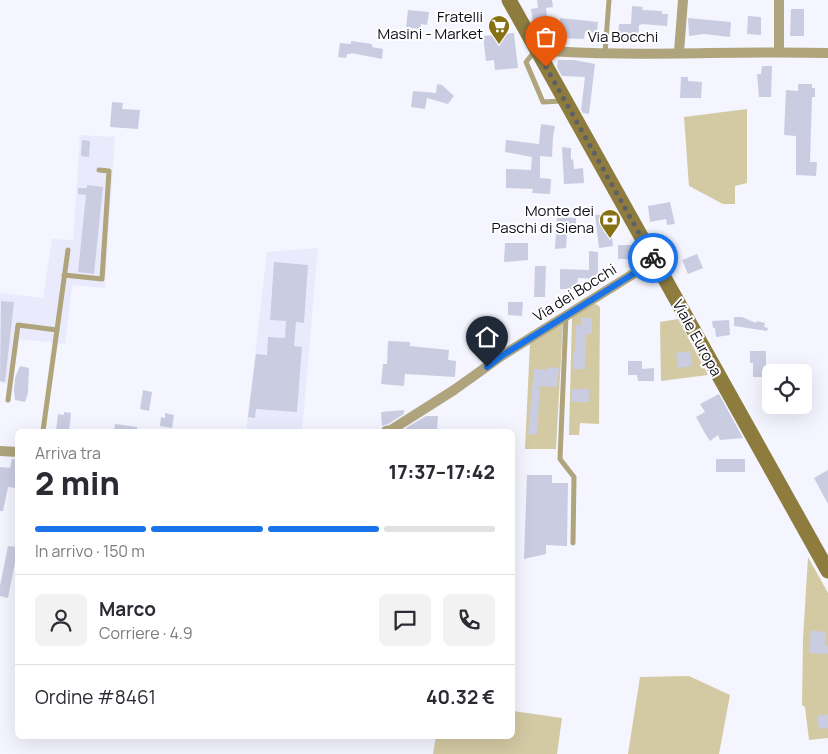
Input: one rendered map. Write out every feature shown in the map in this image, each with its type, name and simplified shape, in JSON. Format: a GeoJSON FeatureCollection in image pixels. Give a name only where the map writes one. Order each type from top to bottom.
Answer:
{"type":"FeatureCollection","features":[{"type":"Feature","properties":{"kind":"main road","name":"Viale Europa"},"geometry":{"type":"LineString","coordinates":[[509,0],[828,571]]}},
{"type":"Feature","properties":{"kind":"street","name":"Via Bocchi"},"geometry":{"type":"LineString","coordinates":[[679,52],[683,0]]}},
{"type":"Feature","properties":{"kind":"street"},"geometry":{"type":"LineString","coordinates":[[779,0],[779,51]]}},
{"type":"Feature","properties":{"kind":"street","name":"Via Bocchi"},"geometry":{"type":"LineString","coordinates":[[537,50],[605,53],[779,51],[828,53]]}},
{"type":"Feature","properties":{"kind":"street","name":"Via dei Bocchi"},"geometry":{"type":"LineString","coordinates":[[393,429],[454,390],[503,355],[654,261]]}},
{"type":"Feature","properties":{"kind":"street"},"geometry":{"type":"LineString","coordinates":[[0,452],[15,452]]}},
{"type":"Feature","properties":{"kind":"lane"},"geometry":{"type":"LineString","coordinates":[[605,53],[609,0]]}},
{"type":"Feature","properties":{"kind":"lane"},"geometry":{"type":"LineString","coordinates":[[64,276],[102,279],[109,171],[99,170]]}},
{"type":"Feature","properties":{"kind":"lane"},"geometry":{"type":"LineString","coordinates":[[44,429],[68,250]]}},
{"type":"Feature","properties":{"kind":"lane"},"geometry":{"type":"LineString","coordinates":[[566,316],[560,459],[574,476],[573,543]]}},
{"type":"Feature","properties":{"kind":"lane"},"geometry":{"type":"LineString","coordinates":[[8,400],[18,325],[57,330]]}},
{"type":"Feature","properties":{"kind":"shaded area"},"geometry":{"type":"Polygon","coordinates":[[[747,109],[747,183],[735,186],[735,204],[723,204],[689,186],[684,117],[747,109]]]}},
{"type":"Feature","properties":{"kind":"shaded area"},"geometry":{"type":"Polygon","coordinates":[[[80,135],[115,137],[105,288],[72,285],[65,344],[19,339],[12,385],[0,383],[0,293],[43,298],[52,239],[73,240],[80,135]]]}},
{"type":"Feature","properties":{"kind":"shaded area"},"geometry":{"type":"Polygon","coordinates":[[[318,248],[302,429],[246,429],[267,252],[318,248]]]}},
{"type":"Feature","properties":{"kind":"shaded area"},"geometry":{"type":"Polygon","coordinates":[[[594,304],[600,308],[599,424],[580,423],[579,435],[569,435],[572,317],[594,304]]]}},
{"type":"Feature","properties":{"kind":"shaded area"},"geometry":{"type":"Polygon","coordinates":[[[678,319],[708,375],[661,381],[660,322],[678,319]]]}},
{"type":"Feature","properties":{"kind":"shaded area"},"geometry":{"type":"Polygon","coordinates":[[[563,322],[556,449],[525,449],[530,343],[563,322]]]}},
{"type":"Feature","properties":{"kind":"shaded area"},"geometry":{"type":"Polygon","coordinates":[[[808,557],[828,593],[828,738],[809,740],[805,707],[802,705],[803,639],[808,557]]]}},
{"type":"Feature","properties":{"kind":"shaded area"},"geometry":{"type":"Polygon","coordinates":[[[689,676],[730,695],[719,754],[628,754],[640,677],[689,676]]]}},
{"type":"Feature","properties":{"kind":"shaded area"},"geometry":{"type":"Polygon","coordinates":[[[515,711],[562,718],[557,754],[433,754],[436,739],[515,739],[515,711]]]}},
{"type":"Feature","properties":{"kind":"building"},"geometry":{"type":"Polygon","coordinates":[[[537,0],[552,0],[553,7],[546,8],[548,29],[537,31],[533,23],[531,9],[538,8],[537,0]]]}},
{"type":"Feature","properties":{"kind":"building"},"geometry":{"type":"Polygon","coordinates":[[[632,6],[643,7],[642,10],[662,11],[662,14],[668,14],[667,26],[641,24],[639,25],[638,41],[618,40],[619,24],[631,24],[632,6]]]}},
{"type":"Feature","properties":{"kind":"building"},"geometry":{"type":"Polygon","coordinates":[[[791,9],[804,9],[804,36],[790,36],[791,9]]]}},
{"type":"Feature","properties":{"kind":"building"},"geometry":{"type":"Polygon","coordinates":[[[408,10],[429,12],[427,25],[421,24],[420,29],[406,27],[408,10]]]}},
{"type":"Feature","properties":{"kind":"building"},"geometry":{"type":"Polygon","coordinates":[[[748,16],[761,17],[761,35],[747,34],[748,16]]]}},
{"type":"Feature","properties":{"kind":"building"},"geometry":{"type":"Polygon","coordinates":[[[560,18],[598,22],[597,33],[585,32],[584,39],[559,38],[560,18]]]}},
{"type":"Feature","properties":{"kind":"building"},"geometry":{"type":"Polygon","coordinates":[[[688,18],[731,22],[730,37],[704,34],[689,36],[688,18]]]}},
{"type":"Feature","properties":{"kind":"building"},"geometry":{"type":"Polygon","coordinates":[[[514,33],[518,68],[495,70],[494,60],[486,61],[483,36],[514,33]]]}},
{"type":"Feature","properties":{"kind":"building"},"geometry":{"type":"Polygon","coordinates":[[[351,41],[372,44],[372,47],[383,49],[382,59],[351,53],[347,54],[346,58],[338,57],[340,43],[351,44],[351,41]]]}},
{"type":"Feature","properties":{"kind":"building"},"geometry":{"type":"Polygon","coordinates":[[[558,60],[574,60],[595,64],[589,114],[583,113],[581,110],[585,77],[562,76],[557,67],[558,60]]]}},
{"type":"Feature","properties":{"kind":"building"},"geometry":{"type":"Polygon","coordinates":[[[762,66],[772,66],[771,97],[759,97],[757,74],[761,74],[762,66]]]}},
{"type":"Feature","properties":{"kind":"building"},"geometry":{"type":"Polygon","coordinates":[[[681,77],[688,77],[688,81],[702,82],[701,98],[680,98],[681,77]]]}},
{"type":"Feature","properties":{"kind":"building"},"geometry":{"type":"Polygon","coordinates":[[[437,84],[442,85],[454,96],[448,104],[427,98],[425,109],[411,107],[413,91],[436,93],[437,84]]]}},
{"type":"Feature","properties":{"kind":"building"},"geometry":{"type":"Polygon","coordinates":[[[798,84],[812,84],[812,88],[815,88],[815,97],[812,97],[810,162],[817,162],[816,176],[796,175],[796,136],[784,135],[786,90],[798,91],[798,84]]]}},
{"type":"Feature","properties":{"kind":"building"},"geometry":{"type":"Polygon","coordinates":[[[112,102],[123,103],[122,109],[140,110],[138,129],[110,127],[112,102]]]}},
{"type":"Feature","properties":{"kind":"building"},"geometry":{"type":"Polygon","coordinates":[[[541,124],[555,126],[552,157],[540,156],[540,178],[551,179],[550,194],[532,193],[533,189],[506,188],[506,169],[531,170],[532,157],[505,152],[506,140],[539,144],[541,124]]]}},
{"type":"Feature","properties":{"kind":"building"},"geometry":{"type":"Polygon","coordinates":[[[82,140],[90,141],[89,157],[81,156],[82,140]]]}},
{"type":"Feature","properties":{"kind":"building"},"geometry":{"type":"Polygon","coordinates":[[[562,147],[571,148],[571,160],[573,159],[574,169],[583,168],[584,183],[564,184],[562,147]]]}},
{"type":"Feature","properties":{"kind":"building"},"geometry":{"type":"Polygon","coordinates":[[[87,185],[103,187],[94,274],[78,272],[86,195],[78,194],[78,188],[87,188],[87,185]]]}},
{"type":"Feature","properties":{"kind":"building"},"geometry":{"type":"Polygon","coordinates":[[[670,202],[675,224],[667,225],[666,219],[650,222],[648,206],[670,202]]]}},
{"type":"Feature","properties":{"kind":"building"},"geometry":{"type":"Polygon","coordinates":[[[609,214],[613,246],[599,248],[595,215],[609,214]]]}},
{"type":"Feature","properties":{"kind":"building"},"geometry":{"type":"Polygon","coordinates":[[[557,217],[576,218],[576,232],[567,232],[566,248],[555,249],[557,217]]]}},
{"type":"Feature","properties":{"kind":"building"},"geometry":{"type":"Polygon","coordinates":[[[505,243],[528,243],[528,260],[504,262],[505,243]]]}},
{"type":"Feature","properties":{"kind":"building"},"geometry":{"type":"Polygon","coordinates":[[[618,245],[633,245],[633,259],[618,259],[618,245]]]}},
{"type":"Feature","properties":{"kind":"building"},"geometry":{"type":"Polygon","coordinates":[[[589,251],[598,252],[598,279],[578,278],[577,289],[560,289],[560,269],[589,270],[589,251]]]}},
{"type":"Feature","properties":{"kind":"building"},"geometry":{"type":"Polygon","coordinates":[[[697,254],[703,268],[688,274],[682,260],[697,254]]]}},
{"type":"Feature","properties":{"kind":"building"},"geometry":{"type":"Polygon","coordinates":[[[274,262],[308,265],[304,323],[296,322],[294,346],[302,347],[297,412],[256,409],[255,418],[248,417],[256,354],[267,355],[268,337],[285,338],[286,321],[270,320],[274,262]]]}},
{"type":"Feature","properties":{"kind":"building"},"geometry":{"type":"Polygon","coordinates":[[[535,266],[546,266],[545,297],[534,297],[535,266]]]}},
{"type":"Feature","properties":{"kind":"building"},"geometry":{"type":"Polygon","coordinates":[[[1,301],[14,302],[5,382],[0,381],[1,301]]]}},
{"type":"Feature","properties":{"kind":"building"},"geometry":{"type":"Polygon","coordinates":[[[508,302],[523,302],[522,316],[508,315],[508,302]]]}},
{"type":"Feature","properties":{"kind":"building"},"geometry":{"type":"Polygon","coordinates":[[[734,317],[742,317],[756,323],[757,321],[765,323],[764,327],[768,328],[767,331],[734,326],[734,317]]]}},
{"type":"Feature","properties":{"kind":"building"},"geometry":{"type":"Polygon","coordinates":[[[581,318],[592,318],[592,334],[586,334],[585,369],[573,369],[576,325],[581,325],[581,318]]]}},
{"type":"Feature","properties":{"kind":"building"},"geometry":{"type":"Polygon","coordinates":[[[729,320],[730,335],[716,337],[712,321],[729,320]]]}},
{"type":"Feature","properties":{"kind":"building"},"geometry":{"type":"Polygon","coordinates":[[[388,341],[410,342],[410,346],[449,350],[448,360],[456,361],[455,377],[405,374],[404,386],[381,384],[383,364],[387,364],[388,341]]]}},
{"type":"Feature","properties":{"kind":"building"},"geometry":{"type":"Polygon","coordinates":[[[690,351],[692,366],[678,368],[676,353],[690,351]]]}},
{"type":"Feature","properties":{"kind":"building"},"geometry":{"type":"Polygon","coordinates":[[[750,351],[766,351],[766,364],[762,364],[762,377],[753,377],[753,363],[750,363],[750,351]]]}},
{"type":"Feature","properties":{"kind":"building"},"geometry":{"type":"Polygon","coordinates":[[[628,361],[642,361],[642,369],[654,368],[654,381],[638,381],[637,375],[628,375],[628,361]]]}},
{"type":"Feature","properties":{"kind":"building"},"geometry":{"type":"Polygon","coordinates":[[[20,366],[29,368],[28,393],[25,402],[15,400],[15,378],[20,366]]]}},
{"type":"Feature","properties":{"kind":"building"},"geometry":{"type":"Polygon","coordinates":[[[547,367],[559,368],[557,387],[540,386],[537,434],[528,434],[534,369],[547,370],[547,367]]]}},
{"type":"Feature","properties":{"kind":"building"},"geometry":{"type":"Polygon","coordinates":[[[572,389],[589,389],[589,402],[571,402],[572,389]]]}},
{"type":"Feature","properties":{"kind":"building"},"geometry":{"type":"Polygon","coordinates":[[[143,390],[152,392],[149,411],[140,409],[143,390]]]}},
{"type":"Feature","properties":{"kind":"building"},"geometry":{"type":"Polygon","coordinates":[[[719,394],[743,438],[720,440],[718,435],[710,441],[696,417],[705,412],[700,404],[719,394]]]}},
{"type":"Feature","properties":{"kind":"building"},"geometry":{"type":"Polygon","coordinates":[[[404,410],[404,414],[382,426],[381,412],[404,410]]]}},
{"type":"Feature","properties":{"kind":"building"},"geometry":{"type":"Polygon","coordinates":[[[64,412],[71,413],[69,429],[56,429],[58,414],[64,415],[64,412]]]}},
{"type":"Feature","properties":{"kind":"building"},"geometry":{"type":"Polygon","coordinates":[[[165,413],[174,415],[172,428],[160,426],[161,417],[165,418],[165,413]]]}},
{"type":"Feature","properties":{"kind":"building"},"geometry":{"type":"Polygon","coordinates":[[[426,416],[438,416],[437,429],[406,428],[426,416]]]}},
{"type":"Feature","properties":{"kind":"building"},"geometry":{"type":"Polygon","coordinates":[[[115,424],[137,427],[137,429],[114,429],[115,424]]]}},
{"type":"Feature","properties":{"kind":"building"},"geometry":{"type":"Polygon","coordinates":[[[12,459],[15,459],[15,488],[8,487],[3,511],[0,511],[0,467],[10,468],[12,459]]]}},
{"type":"Feature","properties":{"kind":"building"},"geometry":{"type":"Polygon","coordinates":[[[716,459],[745,459],[745,472],[716,472],[716,459]]]}},
{"type":"Feature","properties":{"kind":"building"},"geometry":{"type":"Polygon","coordinates":[[[828,470],[828,504],[814,478],[828,470]]]}},
{"type":"Feature","properties":{"kind":"building"},"geometry":{"type":"Polygon","coordinates":[[[527,475],[552,475],[552,483],[568,483],[567,546],[546,545],[546,554],[524,559],[527,475]]]}},
{"type":"Feature","properties":{"kind":"building"},"geometry":{"type":"Polygon","coordinates":[[[8,546],[15,547],[15,562],[8,598],[0,596],[0,586],[8,546]]]}},
{"type":"Feature","properties":{"kind":"building"},"geometry":{"type":"Polygon","coordinates":[[[811,630],[826,632],[825,645],[828,646],[828,654],[809,653],[811,630]]]}},
{"type":"Feature","properties":{"kind":"building"},"geometry":{"type":"Polygon","coordinates":[[[828,714],[828,728],[819,729],[817,716],[828,714]]]}},
{"type":"Feature","properties":{"kind":"way so far"},"geometry":{"type":"LineString","coordinates":[[546,67],[653,258]]}},
{"type":"Feature","properties":{"kind":"place","name":"Fratelli Masini - Market"},"geometry":{"type":"Point","coordinates":[499,45]}},
{"type":"Feature","properties":{"kind":"place","name":"Monte dei Paschi di Siena"},"geometry":{"type":"Point","coordinates":[610,239]}},
{"type":"Feature","properties":{"kind":"route"},"geometry":{"type":"LineString","coordinates":[[487,367],[503,355],[654,261],[653,258]]}}]}
